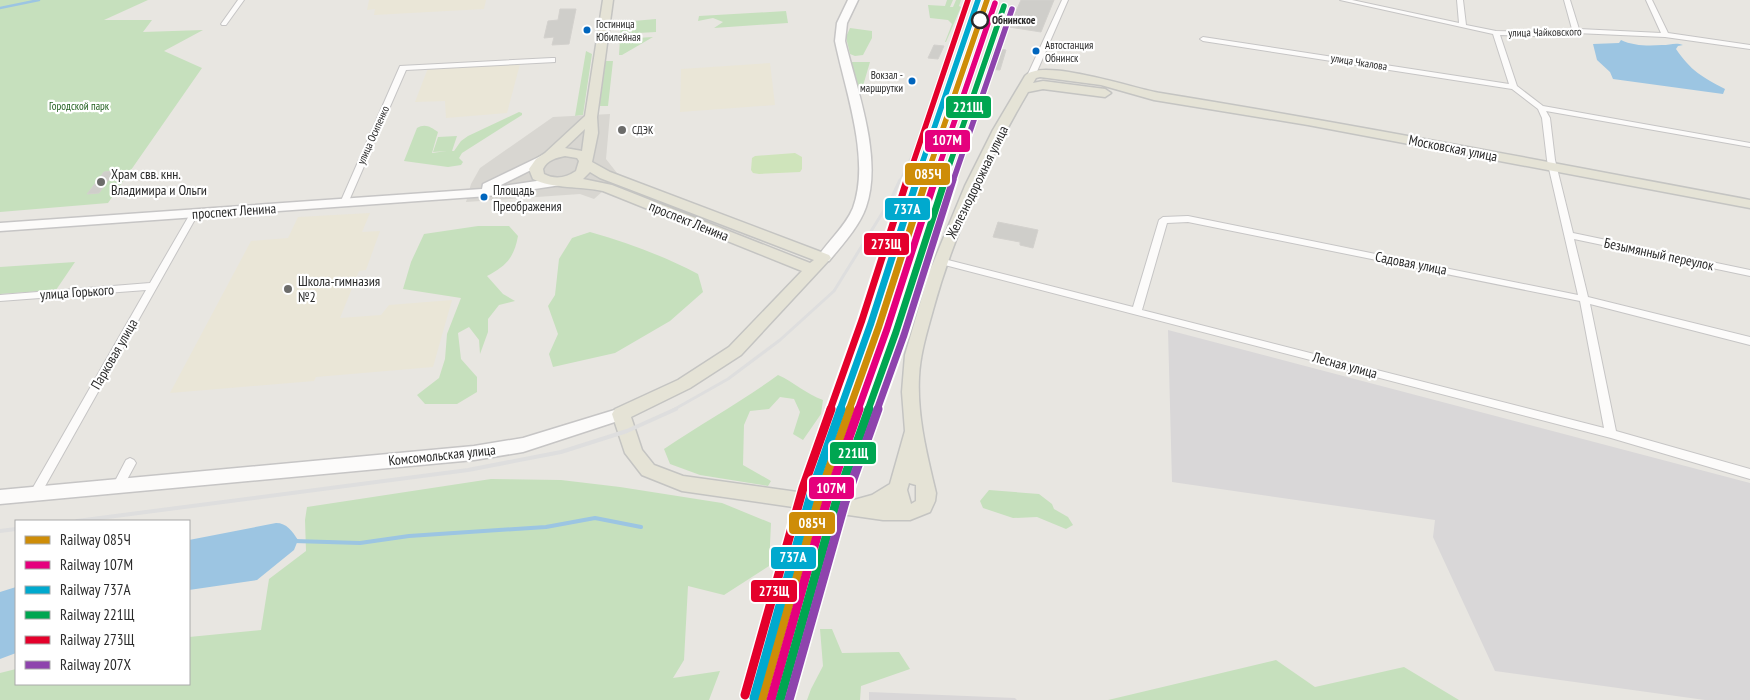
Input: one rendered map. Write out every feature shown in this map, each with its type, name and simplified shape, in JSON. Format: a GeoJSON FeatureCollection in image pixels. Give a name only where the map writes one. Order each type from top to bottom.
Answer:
{"type":"FeatureCollection","features":[{"type":"Feature","properties":{"kind":"main road"},"geometry":{"type":"LineString","coordinates":[[545,158],[537,166],[538,176],[546,181],[560,182],[579,175],[586,163],[592,133],[592,117],[608,0]]}},
{"type":"Feature","properties":{"kind":"main road","name":"Московская улица"},"geometry":{"type":"LineString","coordinates":[[1023,89],[1039,75],[1315,122],[1750,204]]}},
{"type":"Feature","properties":{"kind":"main road","name":"Железнодорожная улица"},"geometry":{"type":"LineString","coordinates":[[913,432],[912,363],[919,330],[940,261],[972,184],[1023,89]]}},
{"type":"Feature","properties":{"kind":"main road","name":"проспект Ленина"},"geometry":{"type":"LineString","coordinates":[[545,158],[592,117]]}},
{"type":"Feature","properties":{"kind":"main road","name":"проспект Ленина"},"geometry":{"type":"LineString","coordinates":[[545,158],[559,153],[571,153],[581,156],[586,163],[605,174],[819,264]]}},
{"type":"Feature","properties":{"kind":"main road","name":"проспект Ленина"},"geometry":{"type":"LineString","coordinates":[[560,182],[590,184],[607,188],[819,264]]}},
{"type":"Feature","properties":{"kind":"main road","name":"Комсомольская улица"},"geometry":{"type":"LineString","coordinates":[[621,414],[684,384],[735,350],[819,264]]}},
{"type":"Feature","properties":{"kind":"main road"},"geometry":{"type":"LineString","coordinates":[[621,414],[634,453],[648,470],[682,483],[808,503],[854,507],[883,512],[919,511],[927,501],[913,432]]}},
{"type":"Feature","properties":{"kind":"main road"},"geometry":{"type":"LineString","coordinates":[[906,512],[900,503],[898,485],[913,432]]}},
{"type":"Feature","properties":{"kind":"main road"},"geometry":{"type":"LineString","coordinates":[[854,507],[877,502],[906,476],[914,476],[924,481]]}},
{"type":"Feature","properties":{"kind":"street"},"geometry":{"type":"LineString","coordinates":[[224,24],[241,0]]}},
{"type":"Feature","properties":{"kind":"street"},"geometry":{"type":"LineString","coordinates":[[819,264],[847,231],[859,206],[864,189],[863,153],[840,41],[842,22],[853,0]]}},
{"type":"Feature","properties":{"kind":"street"},"geometry":{"type":"LineString","coordinates":[[1039,75],[1065,0]]}},
{"type":"Feature","properties":{"kind":"street","name":"улица Чайковского"},"geometry":{"type":"LineString","coordinates":[[1343,0],[1356,1],[1496,33],[1535,34],[1576,31],[1665,36],[1750,47]]}},
{"type":"Feature","properties":{"kind":"street"},"geometry":{"type":"LineString","coordinates":[[1460,0],[1463,25]]}},
{"type":"Feature","properties":{"kind":"street"},"geometry":{"type":"LineString","coordinates":[[1567,0],[1576,31]]}},
{"type":"Feature","properties":{"kind":"street"},"geometry":{"type":"LineString","coordinates":[[1649,0],[1665,36]]}},
{"type":"Feature","properties":{"kind":"street"},"geometry":{"type":"LineString","coordinates":[[1496,33],[1514,87],[1541,108],[1546,118],[1553,167],[1584,298],[1612,434]]}},
{"type":"Feature","properties":{"kind":"street","name":"улица Чкалова"},"geometry":{"type":"LineString","coordinates":[[1203,38],[1514,87]]}},
{"type":"Feature","properties":{"kind":"street","name":"улица Осипенко"},"geometry":{"type":"LineString","coordinates":[[344,203],[403,68],[552,60]]}},
{"type":"Feature","properties":{"kind":"street"},"geometry":{"type":"LineString","coordinates":[[1541,108],[1750,145]]}},
{"type":"Feature","properties":{"kind":"street","name":"проспект Ленина"},"geometry":{"type":"LineString","coordinates":[[469,193],[508,178],[545,158]]}},
{"type":"Feature","properties":{"kind":"street","name":"проспект Ленина"},"geometry":{"type":"LineString","coordinates":[[0,227],[469,193],[560,182]]}},
{"type":"Feature","properties":{"kind":"street","name":"Парковая улица"},"geometry":{"type":"LineString","coordinates":[[35,494],[194,214]]}},
{"type":"Feature","properties":{"kind":"street","name":"Садовая улица"},"geometry":{"type":"LineString","coordinates":[[1137,311],[1163,220],[1188,219],[1584,298],[1750,340]]}},
{"type":"Feature","properties":{"kind":"street","name":"Безымянный переулок"},"geometry":{"type":"LineString","coordinates":[[1568,235],[1750,273]]}},
{"type":"Feature","properties":{"kind":"street","name":"Лесная улица"},"geometry":{"type":"LineString","coordinates":[[940,261],[1612,434],[1750,474]]}},
{"type":"Feature","properties":{"kind":"street","name":"улица Горького"},"geometry":{"type":"LineString","coordinates":[[0,298],[153,286]]}},
{"type":"Feature","properties":{"kind":"street","name":"Комсомольская улица"},"geometry":{"type":"LineString","coordinates":[[0,497],[474,453],[523,445],[621,414]]}},
{"type":"Feature","properties":{"kind":"street"},"geometry":{"type":"LineString","coordinates":[[118,486],[130,462]]}},
{"type":"Feature","properties":{"kind":"shaded area"},"geometry":{"type":"Polygon","coordinates":[[[369,0],[486,0],[484,9],[374,15],[375,9],[367,10],[369,0]]]}},
{"type":"Feature","properties":{"kind":"shaded area"},"geometry":{"type":"Polygon","coordinates":[[[770,63],[775,105],[680,112],[681,69],[770,63]]]}},
{"type":"Feature","properties":{"kind":"shaded area"},"geometry":{"type":"Polygon","coordinates":[[[520,64],[507,113],[446,118],[445,101],[415,102],[428,68],[520,64]]]}},
{"type":"Feature","properties":{"kind":"shaded area","name":"Площадь Преображения"},"geometry":{"type":"Polygon","coordinates":[[[610,114],[606,159],[617,173],[621,175],[594,199],[580,194],[466,202],[471,184],[480,168],[553,117],[610,114]]]}},
{"type":"Feature","properties":{"kind":"shaded area","name":"Школа-гимназия №2"},"geometry":{"type":"Polygon","coordinates":[[[370,213],[362,232],[380,231],[366,270],[359,271],[340,318],[381,315],[389,305],[452,300],[433,367],[316,377],[314,381],[170,393],[251,241],[288,238],[298,217],[370,213]]]}},
{"type":"Feature","properties":{"kind":"shaded area"},"geometry":{"type":"Polygon","coordinates":[[[1168,330],[1750,483],[1750,700],[1705,700],[1495,671],[1433,537],[1435,520],[1172,482],[1168,330]]]}},
{"type":"Feature","properties":{"kind":"shaded area"},"geometry":{"type":"Polygon","coordinates":[[[869,692],[1015,698],[1017,700],[869,700],[869,692]]]}},
{"type":"Feature","properties":{"kind":"green space","name":"Городской парк"},"geometry":{"type":"Polygon","coordinates":[[[0,0],[148,0],[104,20],[152,20],[143,32],[203,30],[164,51],[202,68],[108,203],[0,212],[0,0]]]}},
{"type":"Feature","properties":{"kind":"green space"},"geometry":{"type":"Polygon","coordinates":[[[947,0],[953,0],[950,7],[953,7],[956,0],[961,0],[959,6],[961,7],[945,42],[952,24],[948,20],[930,18],[928,5],[945,6],[947,0]]]}},
{"type":"Feature","properties":{"kind":"green space"},"geometry":{"type":"Polygon","coordinates":[[[786,11],[788,23],[714,28],[723,22],[713,18],[698,21],[699,16],[786,11]]]}},
{"type":"Feature","properties":{"kind":"green space"},"geometry":{"type":"Polygon","coordinates":[[[656,19],[656,32],[620,34],[622,22],[656,19]]]}},
{"type":"Feature","properties":{"kind":"green space"},"geometry":{"type":"Polygon","coordinates":[[[850,28],[872,31],[872,38],[863,55],[855,56],[850,54],[846,37],[850,28]]]}},
{"type":"Feature","properties":{"kind":"green space"},"geometry":{"type":"Polygon","coordinates":[[[653,37],[622,55],[619,55],[620,39],[653,37]]]}},
{"type":"Feature","properties":{"kind":"green space"},"geometry":{"type":"Polygon","coordinates":[[[586,51],[592,54],[583,115],[575,116],[586,51]]]}},
{"type":"Feature","properties":{"kind":"green space"},"geometry":{"type":"Polygon","coordinates":[[[605,61],[613,61],[608,106],[600,106],[599,104],[605,61]]]}},
{"type":"Feature","properties":{"kind":"green space"},"geometry":{"type":"Polygon","coordinates":[[[849,62],[870,62],[860,96],[856,95],[849,62]]]}},
{"type":"Feature","properties":{"kind":"green space"},"geometry":{"type":"Polygon","coordinates":[[[519,112],[522,115],[462,153],[459,158],[463,162],[461,165],[448,167],[404,161],[417,128],[428,126],[438,132],[432,153],[447,151],[433,152],[438,137],[457,136],[452,151],[454,151],[461,141],[468,136],[519,112]]]}},
{"type":"Feature","properties":{"kind":"green space"},"geometry":{"type":"Polygon","coordinates":[[[795,153],[802,157],[802,169],[800,172],[759,174],[753,173],[751,170],[752,158],[755,156],[795,153]]]}},
{"type":"Feature","properties":{"kind":"green space"},"geometry":{"type":"Polygon","coordinates":[[[478,226],[509,226],[518,236],[514,250],[508,260],[499,269],[487,276],[503,294],[515,301],[499,305],[488,319],[488,332],[480,354],[479,340],[469,327],[458,333],[461,359],[477,377],[477,392],[457,404],[425,404],[417,395],[439,378],[445,359],[447,334],[461,298],[403,289],[411,262],[424,234],[478,226]]]}},
{"type":"Feature","properties":{"kind":"green space"},"geometry":{"type":"Polygon","coordinates":[[[590,232],[646,250],[698,274],[703,292],[670,321],[615,353],[553,367],[549,354],[558,334],[548,306],[555,295],[559,259],[572,238],[590,232]]]}},
{"type":"Feature","properties":{"kind":"green space"},"geometry":{"type":"Polygon","coordinates":[[[75,262],[56,290],[0,294],[0,267],[75,262]]]}},
{"type":"Feature","properties":{"kind":"green space"},"geometry":{"type":"Polygon","coordinates":[[[778,375],[823,400],[821,414],[803,440],[793,434],[800,412],[794,399],[780,397],[769,409],[750,411],[744,425],[743,465],[771,481],[768,486],[700,475],[670,464],[664,449],[778,375]]]}},
{"type":"Feature","properties":{"kind":"green space"},"geometry":{"type":"Polygon","coordinates":[[[491,479],[561,480],[620,487],[722,503],[771,523],[769,566],[724,595],[688,586],[684,660],[673,678],[720,671],[709,700],[0,700],[0,673],[15,669],[15,685],[190,685],[190,637],[261,630],[269,579],[306,551],[305,520],[307,507],[491,479]]]}},
{"type":"Feature","properties":{"kind":"green space"},"geometry":{"type":"Polygon","coordinates":[[[989,490],[1039,494],[1052,504],[1054,509],[1068,517],[1073,525],[1066,529],[1037,517],[1013,518],[983,508],[980,501],[989,490]]]}},
{"type":"Feature","properties":{"kind":"green space"},"geometry":{"type":"Polygon","coordinates":[[[820,629],[832,629],[842,653],[899,652],[910,669],[861,686],[860,700],[807,700],[823,666],[820,629]]]}},
{"type":"Feature","properties":{"kind":"green space"},"geometry":{"type":"Polygon","coordinates":[[[1276,660],[1315,687],[1404,667],[1459,700],[1108,700],[1276,660]]]}},
{"type":"Feature","properties":{"kind":"water"},"geometry":{"type":"Polygon","coordinates":[[[1621,40],[1641,45],[1683,45],[1678,46],[1676,49],[1681,57],[1698,73],[1725,89],[1723,94],[1613,79],[1610,72],[1597,60],[1593,44],[1619,43],[1621,40]]]}},
{"type":"Feature","properties":{"kind":"water"},"geometry":{"type":"Polygon","coordinates":[[[280,523],[286,526],[298,540],[294,550],[257,580],[190,590],[190,540],[280,523]]]}},
{"type":"Feature","properties":{"kind":"water"},"geometry":{"type":"Polygon","coordinates":[[[15,587],[15,653],[0,659],[0,592],[15,587]]]}},
{"type":"Feature","properties":{"kind":"building"},"geometry":{"type":"Polygon","coordinates":[[[1021,0],[1054,0],[1041,32],[1009,27],[1021,0]]]}},
{"type":"Feature","properties":{"kind":"building"},"geometry":{"type":"Polygon","coordinates":[[[560,9],[576,9],[569,44],[552,45],[554,37],[544,38],[548,21],[558,20],[560,9]]]}},
{"type":"Feature","properties":{"kind":"building"},"geometry":{"type":"Polygon","coordinates":[[[934,45],[944,46],[938,59],[928,58],[934,45]]]}},
{"type":"Feature","properties":{"kind":"building","name":"Обнинское"},"geometry":{"type":"Polygon","coordinates":[[[993,48],[1006,50],[1000,70],[987,69],[993,48]]]}},
{"type":"Feature","properties":{"kind":"building","name":"Храм свв. кнн. Владимира и Ольги"},"geometry":{"type":"Polygon","coordinates":[[[115,171],[99,193],[87,194],[104,172],[115,171]]]}},
{"type":"Feature","properties":{"kind":"building"},"geometry":{"type":"Polygon","coordinates":[[[998,222],[1038,230],[1033,248],[1020,245],[1020,242],[993,237],[998,222]]]}},
{"type":"Feature","properties":{"kind":"waterway"},"geometry":{"type":"LineString","coordinates":[[0,8],[39,0]]}},
{"type":"Feature","properties":{"kind":"waterway"},"geometry":{"type":"LineString","coordinates":[[294,541],[360,543],[409,536],[546,527],[595,518],[641,527]]}},
{"type":"Feature","properties":{"kind":"railway"},"geometry":{"type":"LineString","coordinates":[[900,181],[933,112]]}},
{"type":"Feature","properties":{"kind":"railway"},"geometry":{"type":"LineString","coordinates":[[673,410],[728,379],[780,340],[834,291],[891,199],[900,180]]}},
{"type":"Feature","properties":{"kind":"railway"},"geometry":{"type":"LineString","coordinates":[[85,520],[468,470],[561,452],[627,431],[676,409]]}},
{"type":"Feature","properties":{"kind":"railway"},"geometry":{"type":"LineString","coordinates":[[0,531],[15,529]]}},
{"type":"Feature","properties":{"kind":"rail line","name":"273Щ"},"geometry":{"type":"LineString","coordinates":[[745,695],[803,488],[862,320],[930,109],[968,0]]}},
{"type":"Feature","properties":{"kind":"rail line","name":"737А"},"geometry":{"type":"LineString","coordinates":[[754,698],[812,491],[871,323],[939,111],[978,0]]}},
{"type":"Feature","properties":{"kind":"rail line","name":"085Ч"},"geometry":{"type":"LineString","coordinates":[[762,700],[820,494],[879,326],[947,114],[987,0]]}},
{"type":"Feature","properties":{"kind":"rail line","name":"107М"},"geometry":{"type":"LineString","coordinates":[[771,700],[828,497],[887,329],[955,117],[995,3]]}},
{"type":"Feature","properties":{"kind":"rail line","name":"221Щ"},"geometry":{"type":"LineString","coordinates":[[780,700],[837,499],[896,332],[964,120],[1004,6]]}},
{"type":"Feature","properties":{"kind":"rail line","name":"207Х"},"geometry":{"type":"LineString","coordinates":[[789,700],[845,502],[904,335],[972,122],[1012,9]]}},
{"type":"Feature","properties":{"kind":"place","name":"Обнинское"},"geometry":{"type":"Point","coordinates":[980,20]}},
{"type":"Feature","properties":{"kind":"place","name":"Гостиница Юбилейная"},"geometry":{"type":"Point","coordinates":[587,30]}},
{"type":"Feature","properties":{"kind":"place","name":"Автостанция Обнинск"},"geometry":{"type":"Point","coordinates":[1036,51]}},
{"type":"Feature","properties":{"kind":"place","name":"Вокзал - маршрутки"},"geometry":{"type":"Point","coordinates":[912,81]}},
{"type":"Feature","properties":{"kind":"place","name":"СДЭК"},"geometry":{"type":"Point","coordinates":[622,130]}},
{"type":"Feature","properties":{"kind":"place","name":"Храм свв. кнн. Владимира и Ольги"},"geometry":{"type":"Point","coordinates":[101,182]}},
{"type":"Feature","properties":{"kind":"place","name":"Площадь Преображения"},"geometry":{"type":"Point","coordinates":[484,197]}},
{"type":"Feature","properties":{"kind":"place","name":"Школа-гимназия №2"},"geometry":{"type":"Point","coordinates":[288,289]}}]}
